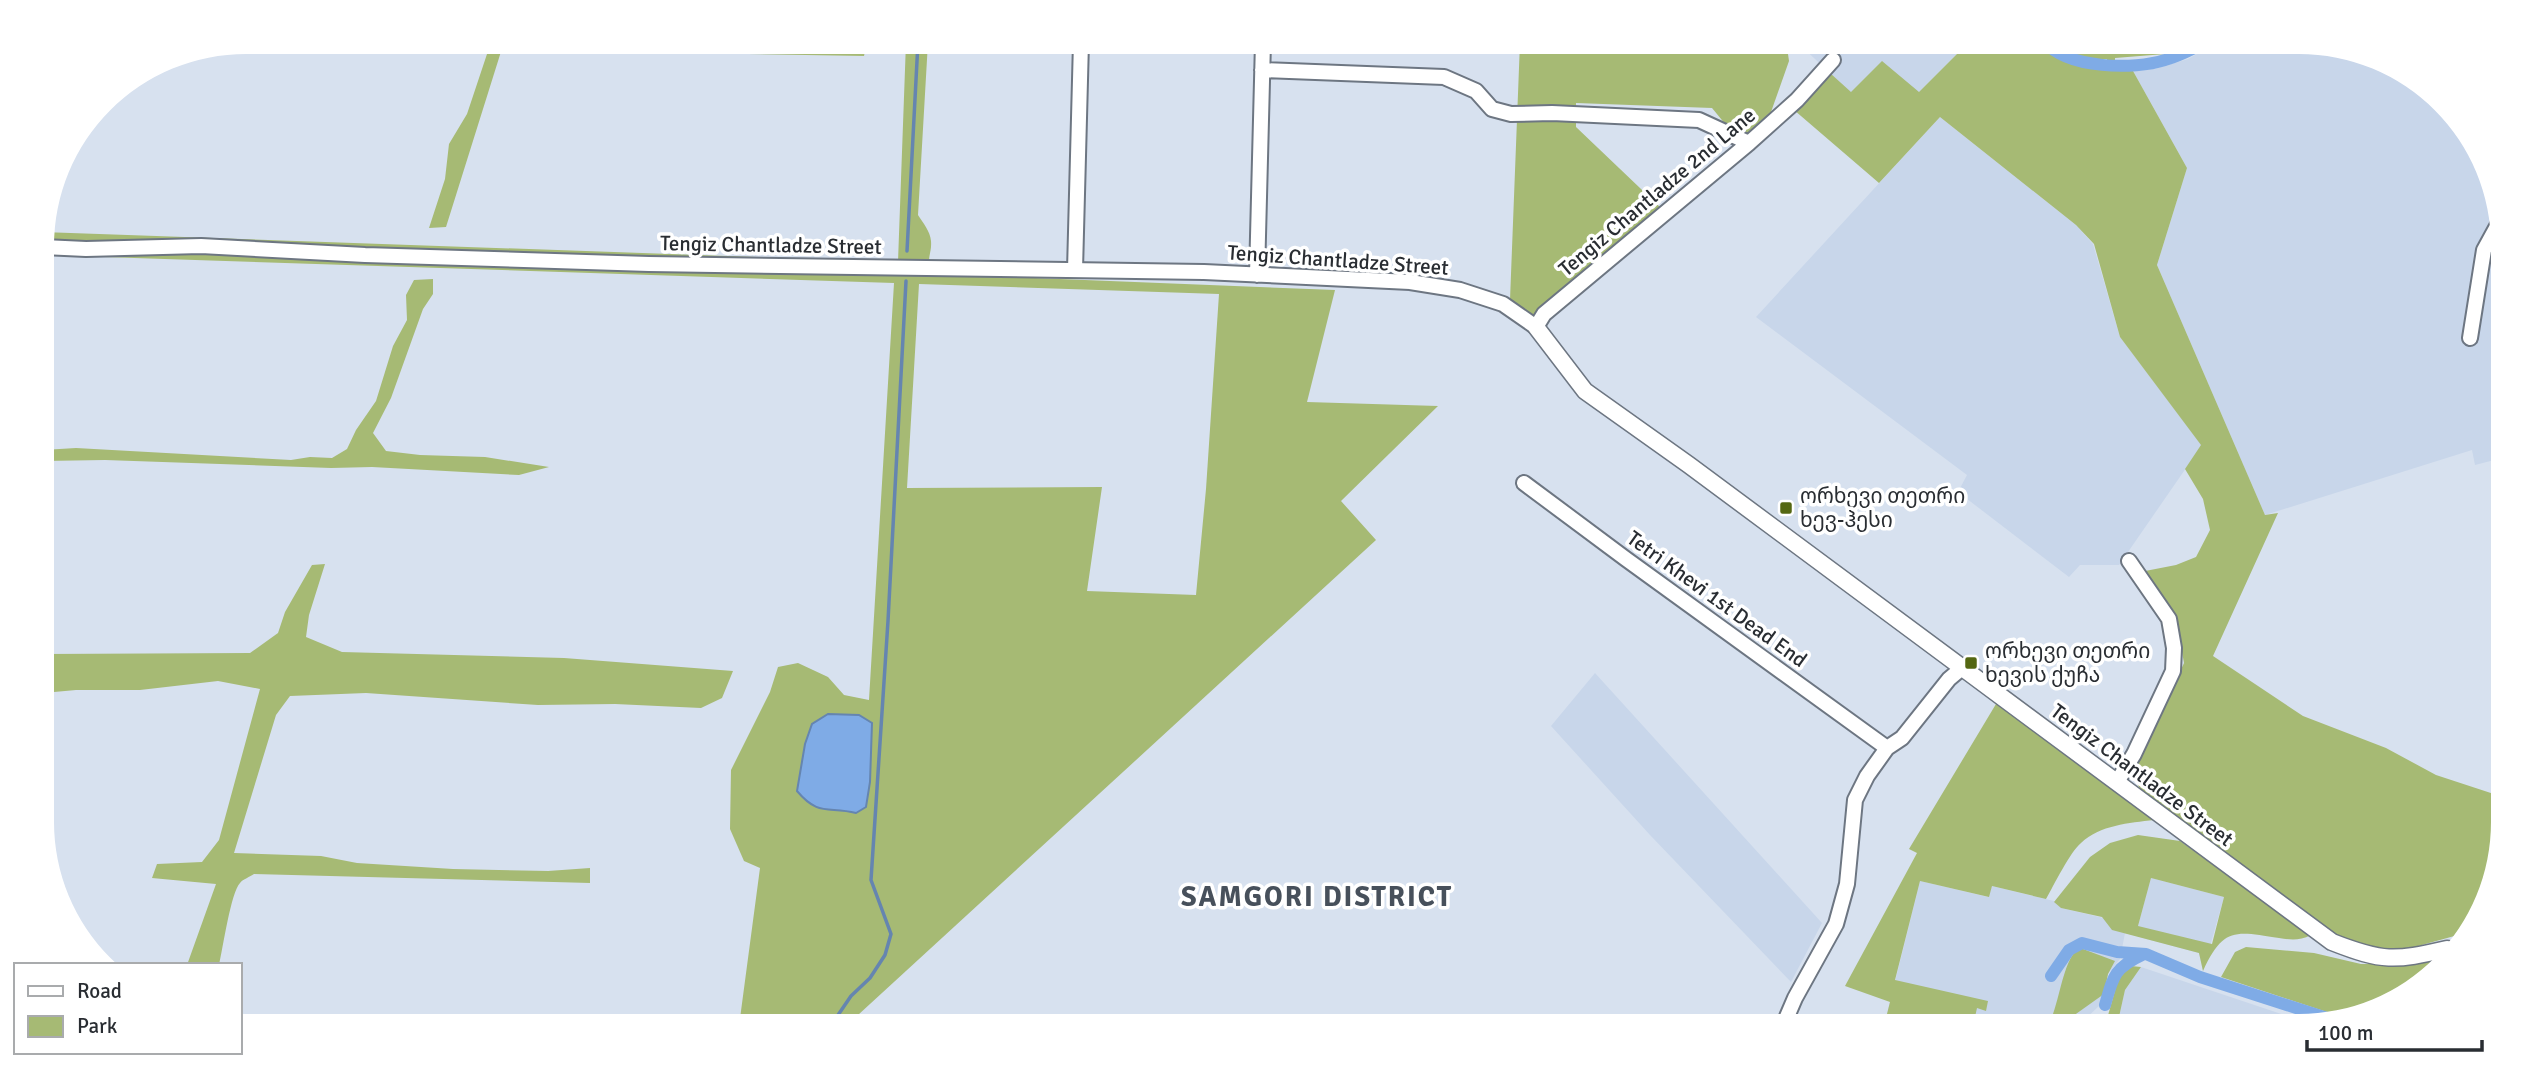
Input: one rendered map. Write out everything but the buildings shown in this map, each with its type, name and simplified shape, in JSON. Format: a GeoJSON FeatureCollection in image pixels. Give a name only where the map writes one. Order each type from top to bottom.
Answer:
{"type":"FeatureCollection","features":[{"type":"Feature","properties":{"kind":"street"},"geometry":{"type":"LineString","coordinates":[[1075,270],[1081,54]]}},
{"type":"Feature","properties":{"kind":"street"},"geometry":{"type":"LineString","coordinates":[[1256,275],[1263,54]]}},
{"type":"Feature","properties":{"kind":"street","name":"Tengiz Chantladze 2nd Lane"},"geometry":{"type":"LineString","coordinates":[[1536,327],[1544,314],[1749,143],[1806,90],[1833,60]]}},
{"type":"Feature","properties":{"kind":"street"},"geometry":{"type":"LineString","coordinates":[[1262,70],[1444,77],[1476,91],[1492,109],[1511,114],[1552,113],[1699,120],[1749,143]]}},
{"type":"Feature","properties":{"kind":"street"},"geometry":{"type":"LineString","coordinates":[[2470,338],[2484,250],[2490,238]]}},
{"type":"Feature","properties":{"kind":"street","name":"Tengiz Chantladze Street"},"geometry":{"type":"LineString","coordinates":[[55,248],[201,246],[649,264],[1256,275],[1410,282],[1460,290],[1503,304],[1536,327],[1585,391],[2332,942],[2367,956],[2400,959],[2442,950]]}},
{"type":"Feature","properties":{"kind":"street","name":"Tetri Khevi 1st Dead End"},"geometry":{"type":"LineString","coordinates":[[1524,482],[1887,748]]}},
{"type":"Feature","properties":{"kind":"street"},"geometry":{"type":"LineString","coordinates":[[2117,782],[2134,754],[2173,671],[2174,648],[2169,619],[2129,561]]}},
{"type":"Feature","properties":{"kind":"street"},"geometry":{"type":"LineString","coordinates":[[1788,1013],[1836,924],[1847,884],[1855,800],[1867,776],[1887,748],[1902,738],[1962,668]]}},
{"type":"Feature","properties":{"kind":"shaded area"},"geometry":{"type":"Polygon","coordinates":[[[1810,54],[1957,54],[1919,92],[1850,92],[1810,54]]]}},
{"type":"Feature","properties":{"kind":"shaded area"},"geometry":{"type":"Polygon","coordinates":[[[2197,54],[2299,54],[2361,64],[2405,87],[2435,110],[2451,129],[2476,173],[2489,221],[2491,461],[2475,465],[2472,450],[2265,515],[2157,265],[2187,168],[2133,71],[2155,69],[2197,54]]]}},
{"type":"Feature","properties":{"kind":"shaded area"},"geometry":{"type":"Polygon","coordinates":[[[1940,117],[2076,225],[2093,244],[2120,337],[2202,445],[2119,565],[2080,565],[2069,577],[1958,492],[1967,475],[1756,317],[1940,117]]]}},
{"type":"Feature","properties":{"kind":"shaded area"},"geometry":{"type":"Polygon","coordinates":[[[1595,673],[1822,923],[1791,982],[1650,835],[1551,726],[1595,673]]]}},
{"type":"Feature","properties":{"kind":"shaded area"},"geometry":{"type":"Polygon","coordinates":[[[2151,878],[2224,897],[2203,971],[2199,953],[2125,933],[2120,959],[2108,974],[2100,1005],[2092,1013],[1887,1013],[1920,881],[1988,897],[1992,886],[2054,901],[2061,908],[2138,926],[2151,878]]]}},
{"type":"Feature","properties":{"kind":"shaded area"},"geometry":{"type":"Polygon","coordinates":[[[2141,967],[2278,1013],[2120,1013],[2125,990],[2141,967]]]}},
{"type":"Feature","properties":{"kind":"green space"},"geometry":{"type":"Polygon","coordinates":[[[487,54],[500,54],[446,227],[429,228],[445,179],[449,144],[467,114],[487,54]]]}},
{"type":"Feature","properties":{"kind":"green space"},"geometry":{"type":"Polygon","coordinates":[[[748,54],[864,54],[864,56],[748,54]]]}},
{"type":"Feature","properties":{"kind":"green space"},"geometry":{"type":"Polygon","coordinates":[[[906,54],[927,54],[918,215],[930,237],[931,274],[1335,290],[1307,402],[1438,406],[1341,501],[1376,540],[859,1014],[741,1014],[760,868],[744,861],[730,829],[731,770],[770,692],[778,667],[798,663],[828,677],[844,695],[869,700],[894,283],[55,255],[55,232],[898,262],[906,54]],[[919,284],[907,488],[1102,487],[1087,591],[1196,595],[1219,294],[919,284]],[[872,724],[797,791],[818,808],[856,813],[866,807],[870,782],[872,724]]]}},
{"type":"Feature","properties":{"kind":"green space"},"geometry":{"type":"Polygon","coordinates":[[[1520,54],[1788,54],[1789,61],[1771,112],[1740,142],[1712,108],[1576,103],[1576,127],[1662,209],[1536,315],[1527,316],[1510,300],[1520,54]]]}},
{"type":"Feature","properties":{"kind":"green space"},"geometry":{"type":"Polygon","coordinates":[[[1957,54],[2052,54],[2061,60],[2106,70],[2107,59],[2071,54],[2165,54],[2115,58],[2115,71],[2133,71],[2187,168],[2157,265],[2265,515],[2278,513],[2213,656],[2303,716],[2386,748],[2436,775],[2491,793],[2489,847],[2481,884],[2453,936],[2400,951],[2366,949],[2338,938],[2142,792],[2135,780],[2136,768],[2184,663],[2175,614],[2140,572],[2176,565],[2196,557],[2210,530],[2203,499],[2185,469],[2201,445],[2120,337],[2094,244],[2076,225],[1940,117],[1879,183],[1794,110],[1830,73],[1851,92],[1882,61],[1919,92],[1957,54]]]}},
{"type":"Feature","properties":{"kind":"green space"},"geometry":{"type":"Polygon","coordinates":[[[433,279],[433,294],[423,309],[391,398],[373,433],[386,451],[485,457],[549,467],[519,475],[372,467],[55,461],[55,449],[76,448],[291,460],[332,458],[347,449],[356,430],[376,401],[393,346],[407,320],[406,295],[414,280],[433,279]]]}},
{"type":"Feature","properties":{"kind":"green space"},"geometry":{"type":"Polygon","coordinates":[[[325,564],[309,615],[306,637],[342,652],[564,658],[733,671],[722,698],[701,708],[615,704],[538,705],[366,693],[290,696],[276,715],[234,853],[321,856],[357,863],[453,869],[548,871],[590,868],[590,883],[254,874],[237,888],[230,908],[219,963],[188,963],[216,884],[152,878],[157,864],[202,862],[219,840],[260,689],[218,681],[140,690],[54,692],[54,654],[250,653],[278,633],[285,612],[312,565],[325,564]]]}},
{"type":"Feature","properties":{"kind":"green space"},"geometry":{"type":"Polygon","coordinates":[[[1999,699],[2154,820],[2115,826],[2089,837],[2072,854],[2046,899],[1992,886],[1989,897],[1920,881],[1895,980],[1988,1001],[1986,1011],[1977,1008],[1976,1013],[1887,1013],[1890,1002],[1845,986],[1917,853],[1909,849],[1999,699]]]}},
{"type":"Feature","properties":{"kind":"green space"},"geometry":{"type":"Polygon","coordinates":[[[2138,835],[2180,841],[2311,935],[2287,939],[2251,934],[2232,935],[2217,946],[2203,971],[2199,953],[2112,930],[2102,917],[2061,908],[2054,902],[2090,857],[2110,843],[2138,835]],[[2151,878],[2138,926],[2212,944],[2224,897],[2151,878]]]}},
{"type":"Feature","properties":{"kind":"green space"},"geometry":{"type":"Polygon","coordinates":[[[2246,947],[2314,953],[2361,964],[2401,964],[2433,960],[2395,988],[2372,999],[2325,1011],[2221,977],[2235,952],[2246,947]]]}},
{"type":"Feature","properties":{"kind":"green space"},"geometry":{"type":"Polygon","coordinates":[[[2077,949],[2083,949],[2115,961],[2108,974],[2104,994],[2077,1013],[2053,1013],[2067,965],[2077,949]]]}},
{"type":"Feature","properties":{"kind":"green space"},"geometry":{"type":"Polygon","coordinates":[[[2131,966],[2141,967],[2125,990],[2120,1013],[2109,1013],[2120,973],[2131,966]]]}},
{"type":"Feature","properties":{"kind":"water"},"geometry":{"type":"Polygon","coordinates":[[[828,714],[859,715],[872,723],[870,782],[866,807],[856,813],[818,808],[797,791],[805,744],[812,724],[828,714]]]}},
{"type":"Feature","properties":{"kind":"waterway"},"geometry":{"type":"LineString","coordinates":[[907,251],[917,54]]}},
{"type":"Feature","properties":{"kind":"waterway"},"geometry":{"type":"LineString","coordinates":[[2061,54],[2085,62],[2119,66],[2152,63],[2181,54]]}},
{"type":"Feature","properties":{"kind":"waterway"},"geometry":{"type":"LineString","coordinates":[[839,1014],[851,996],[870,978],[885,955],[891,934],[871,880],[906,281]]}},
{"type":"Feature","properties":{"kind":"waterway"},"geometry":{"type":"LineString","coordinates":[[2051,976],[2069,950],[2082,943],[2117,952],[2146,954],[2200,977],[2311,1013]]}},
{"type":"Feature","properties":{"kind":"waterway"},"geometry":{"type":"LineString","coordinates":[[2105,1005],[2116,974],[2126,964],[2142,955]]}},
{"type":"Feature","properties":{"kind":"place","name":"ორხევი თეთრი ხევ-ჰესი"},"geometry":{"type":"Point","coordinates":[1786,508]}},
{"type":"Feature","properties":{"kind":"place","name":"ორხევი თეთრი ხევის ქუჩა"},"geometry":{"type":"Point","coordinates":[1971,663]}},
{"type":"Feature","properties":{"kind":"district","name":"SAMGORI DISTRICT"},"geometry":{"type":"Point","coordinates":[1317,897]}}]}
